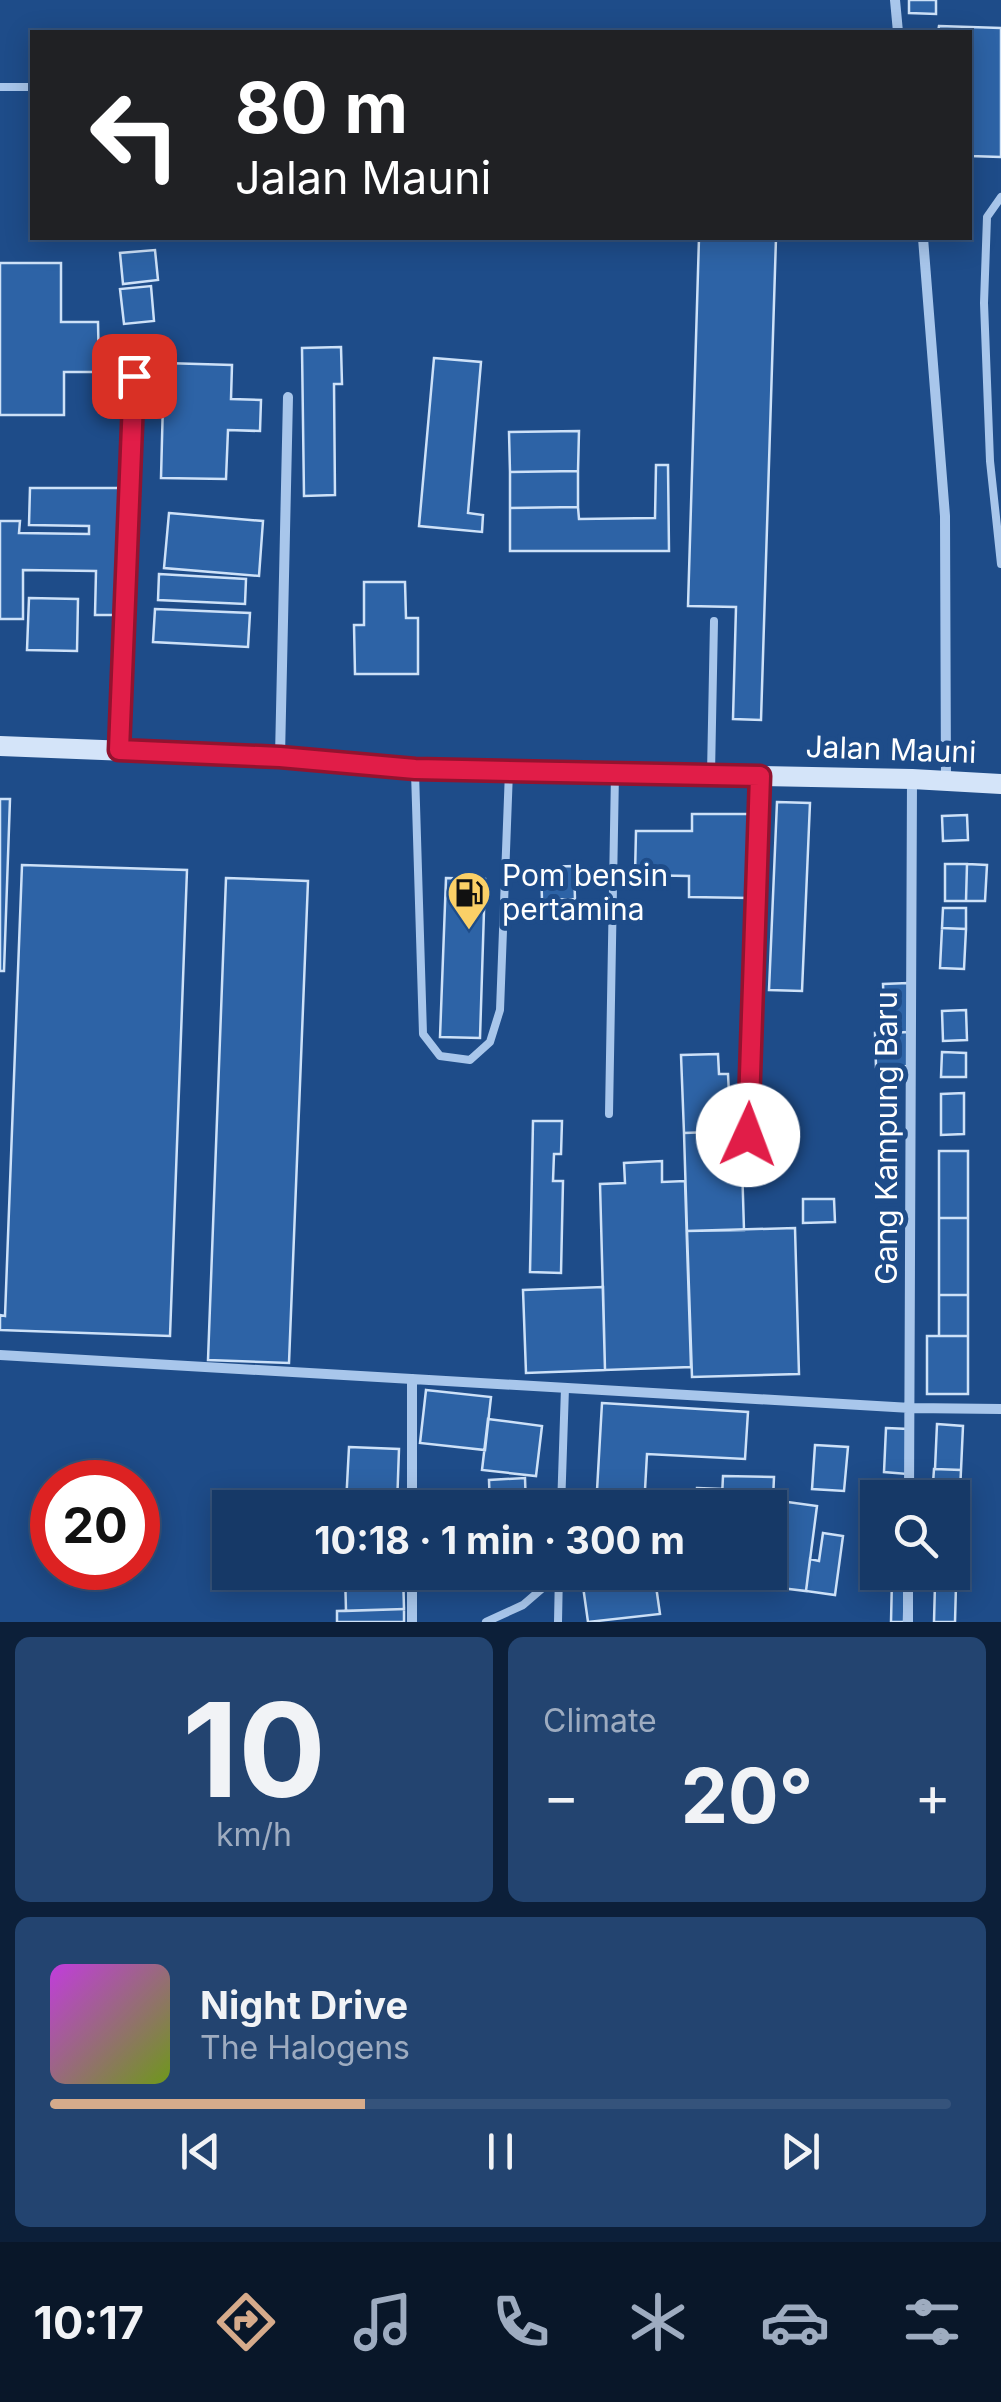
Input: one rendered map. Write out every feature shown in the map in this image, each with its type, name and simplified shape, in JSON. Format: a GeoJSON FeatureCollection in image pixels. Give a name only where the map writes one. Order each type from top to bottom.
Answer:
{"type":"FeatureCollection","features":[{"type":"Feature","properties":{"kind":"main road","name":"Jalan Mauni"},"geometry":{"type":"LineString","coordinates":[[0,746],[280,757],[415,769],[1001,784]]}},
{"type":"Feature","properties":{"kind":"street"},"geometry":{"type":"LineString","coordinates":[[895,0],[898,30]]}},
{"type":"Feature","properties":{"kind":"street"},"geometry":{"type":"LineString","coordinates":[[923,240],[945,516],[946,781]]}},
{"type":"Feature","properties":{"kind":"street"},"geometry":{"type":"LineString","coordinates":[[280,757],[288,397]]}},
{"type":"Feature","properties":{"kind":"street","name":"Gang Kampung Baru"},"geometry":{"type":"LineString","coordinates":[[910,1480],[912,779]]}},
{"type":"Feature","properties":{"kind":"street"},"geometry":{"type":"LineString","coordinates":[[0,1356],[911,1408],[1001,1409]]}},
{"type":"Feature","properties":{"kind":"street"},"geometry":{"type":"LineString","coordinates":[[412,1379],[412,1490]]}},
{"type":"Feature","properties":{"kind":"street"},"geometry":{"type":"LineString","coordinates":[[412,1590],[412,1622]]}},
{"type":"Feature","properties":{"kind":"street"},"geometry":{"type":"LineString","coordinates":[[908,1590],[908,1622]]}},
{"type":"Feature","properties":{"kind":"lane"},"geometry":{"type":"LineString","coordinates":[[0,87],[30,88]]}},
{"type":"Feature","properties":{"kind":"lane"},"geometry":{"type":"LineString","coordinates":[[1001,197],[987,217],[984,303],[990,461],[1001,564]]}},
{"type":"Feature","properties":{"kind":"lane"},"geometry":{"type":"LineString","coordinates":[[119,750],[135,341]]}},
{"type":"Feature","properties":{"kind":"lane"},"geometry":{"type":"LineString","coordinates":[[711,774],[714,621]]}},
{"type":"Feature","properties":{"kind":"lane"},"geometry":{"type":"LineString","coordinates":[[415,769],[422,1034],[440,1056],[470,1060],[490,1042],[500,1010],[509,771]]}},
{"type":"Feature","properties":{"kind":"lane"},"geometry":{"type":"LineString","coordinates":[[609,1114],[615,773]]}},
{"type":"Feature","properties":{"kind":"lane"},"geometry":{"type":"LineString","coordinates":[[748,1135],[760,776]]}},
{"type":"Feature","properties":{"kind":"lane"},"geometry":{"type":"LineString","coordinates":[[562,1490],[565,1388]]}},
{"type":"Feature","properties":{"kind":"lane"},"geometry":{"type":"LineString","coordinates":[[486,1622],[523,1605],[540,1590]]}},
{"type":"Feature","properties":{"kind":"lane"},"geometry":{"type":"LineString","coordinates":[[558,1622],[559,1590]]}},
{"type":"Feature","properties":{"kind":"building"},"geometry":{"type":"Polygon","coordinates":[[[909,0],[936,0],[936,14],[909,13],[909,0]]]}},
{"type":"Feature","properties":{"kind":"building"},"geometry":{"type":"Polygon","coordinates":[[[939,26],[1001,28],[1001,157],[972,156],[972,30],[938,30],[939,26]]]}},
{"type":"Feature","properties":{"kind":"building"},"geometry":{"type":"Polygon","coordinates":[[[699,240],[776,240],[761,720],[733,719],[736,607],[688,606],[699,240]]]}},
{"type":"Feature","properties":{"kind":"building"},"geometry":{"type":"Polygon","coordinates":[[[155,250],[158,280],[123,284],[120,253],[155,250]]]}},
{"type":"Feature","properties":{"kind":"building"},"geometry":{"type":"Polygon","coordinates":[[[0,263],[61,263],[61,322],[98,322],[99,372],[64,372],[64,415],[0,415],[0,263]]]}},
{"type":"Feature","properties":{"kind":"building"},"geometry":{"type":"Polygon","coordinates":[[[151,286],[154,321],[124,324],[120,289],[151,286]]]}},
{"type":"Feature","properties":{"kind":"building"},"geometry":{"type":"Polygon","coordinates":[[[341,347],[342,384],[334,384],[335,495],[304,496],[302,348],[341,347]]]}},
{"type":"Feature","properties":{"kind":"building"},"geometry":{"type":"Polygon","coordinates":[[[434,358],[481,362],[468,513],[483,515],[482,532],[419,526],[434,358]]]}},
{"type":"Feature","properties":{"kind":"building"},"geometry":{"type":"Polygon","coordinates":[[[164,363],[232,365],[231,399],[261,400],[260,431],[228,430],[226,479],[161,478],[164,363]]]}},
{"type":"Feature","properties":{"kind":"building"},"geometry":{"type":"Polygon","coordinates":[[[579,431],[578,471],[510,472],[509,432],[579,431]]]}},
{"type":"Feature","properties":{"kind":"building"},"geometry":{"type":"Polygon","coordinates":[[[656,465],[668,465],[669,551],[510,551],[510,508],[578,507],[579,519],[655,518],[656,465]]]}},
{"type":"Feature","properties":{"kind":"building"},"geometry":{"type":"Polygon","coordinates":[[[578,471],[578,507],[510,508],[510,472],[578,471]]]}},
{"type":"Feature","properties":{"kind":"building"},"geometry":{"type":"Polygon","coordinates":[[[30,488],[120,488],[118,615],[95,615],[96,571],[23,570],[23,619],[0,619],[0,521],[20,521],[19,533],[89,534],[89,526],[29,525],[30,488]]]}},
{"type":"Feature","properties":{"kind":"building"},"geometry":{"type":"Polygon","coordinates":[[[169,513],[263,521],[259,576],[164,568],[169,513]]]}},
{"type":"Feature","properties":{"kind":"building"},"geometry":{"type":"Polygon","coordinates":[[[159,574],[246,579],[245,604],[158,600],[159,574]]]}},
{"type":"Feature","properties":{"kind":"building"},"geometry":{"type":"Polygon","coordinates":[[[364,582],[405,582],[406,618],[418,618],[418,674],[355,674],[354,625],[364,625],[364,582]]]}},
{"type":"Feature","properties":{"kind":"building"},"geometry":{"type":"Polygon","coordinates":[[[29,598],[78,599],[77,651],[27,650],[29,598]]]}},
{"type":"Feature","properties":{"kind":"building"},"geometry":{"type":"Polygon","coordinates":[[[155,609],[250,613],[248,647],[153,642],[155,609]]]}},
{"type":"Feature","properties":{"kind":"building"},"geometry":{"type":"Polygon","coordinates":[[[0,799],[10,799],[4,971],[0,971],[0,799]]]}},
{"type":"Feature","properties":{"kind":"building"},"geometry":{"type":"Polygon","coordinates":[[[777,802],[810,803],[802,991],[769,990],[777,802]]]}},
{"type":"Feature","properties":{"kind":"building"},"geometry":{"type":"Polygon","coordinates":[[[692,814],[752,814],[751,898],[689,897],[689,876],[635,875],[636,831],[692,831],[692,814]]]}},
{"type":"Feature","properties":{"kind":"building"},"geometry":{"type":"Polygon","coordinates":[[[967,815],[968,840],[943,841],[942,816],[967,815]]]}},
{"type":"Feature","properties":{"kind":"building"},"geometry":{"type":"Polygon","coordinates":[[[945,864],[967,864],[966,901],[945,901],[945,864]]]}},
{"type":"Feature","properties":{"kind":"building"},"geometry":{"type":"Polygon","coordinates":[[[967,864],[987,865],[985,901],[966,901],[967,864]]]}},
{"type":"Feature","properties":{"kind":"building"},"geometry":{"type":"Polygon","coordinates":[[[22,865],[187,870],[170,1336],[0,1330],[0,1315],[5,1316],[22,865]]]}},
{"type":"Feature","properties":{"kind":"building"},"geometry":{"type":"Polygon","coordinates":[[[574,866],[575,899],[542,900],[541,867],[574,866]]]}},
{"type":"Feature","properties":{"kind":"building"},"geometry":{"type":"Polygon","coordinates":[[[226,878],[308,881],[289,1363],[208,1360],[226,878]]]}},
{"type":"Feature","properties":{"kind":"building"},"geometry":{"type":"Polygon","coordinates":[[[446,878],[485,879],[480,1038],[440,1037],[446,878]]]}},
{"type":"Feature","properties":{"kind":"building"},"geometry":{"type":"Polygon","coordinates":[[[943,908],[966,908],[966,929],[942,928],[943,908]]]}},
{"type":"Feature","properties":{"kind":"building"},"geometry":{"type":"Polygon","coordinates":[[[942,928],[966,929],[964,969],[940,968],[942,928]]]}},
{"type":"Feature","properties":{"kind":"building"},"geometry":{"type":"Polygon","coordinates":[[[908,983],[910,1032],[885,1033],[883,984],[908,983]]]}},
{"type":"Feature","properties":{"kind":"building"},"geometry":{"type":"Polygon","coordinates":[[[966,1010],[967,1040],[943,1041],[942,1011],[966,1010]]]}},
{"type":"Feature","properties":{"kind":"building"},"geometry":{"type":"Polygon","coordinates":[[[910,1032],[911,1066],[876,1067],[875,1033],[910,1032]]]}},
{"type":"Feature","properties":{"kind":"building"},"geometry":{"type":"Polygon","coordinates":[[[942,1052],[966,1053],[966,1077],[941,1077],[942,1052]]]}},
{"type":"Feature","properties":{"kind":"building"},"geometry":{"type":"Polygon","coordinates":[[[718,1054],[719,1074],[728,1074],[729,1094],[739,1094],[741,1131],[684,1133],[681,1055],[718,1054]]]}},
{"type":"Feature","properties":{"kind":"building"},"geometry":{"type":"Polygon","coordinates":[[[964,1093],[964,1134],[941,1135],[941,1094],[964,1093]]]}},
{"type":"Feature","properties":{"kind":"building"},"geometry":{"type":"Polygon","coordinates":[[[533,1121],[562,1121],[561,1154],[554,1154],[553,1181],[563,1181],[561,1273],[530,1272],[533,1121]]]}},
{"type":"Feature","properties":{"kind":"building"},"geometry":{"type":"Polygon","coordinates":[[[741,1131],[744,1230],[687,1231],[684,1133],[741,1131]]]}},
{"type":"Feature","properties":{"kind":"building"},"geometry":{"type":"Polygon","coordinates":[[[939,1151],[968,1151],[968,1218],[939,1218],[939,1151]]]}},
{"type":"Feature","properties":{"kind":"building"},"geometry":{"type":"Polygon","coordinates":[[[662,1161],[662,1182],[685,1181],[691,1367],[605,1370],[600,1184],[625,1183],[624,1163],[662,1161]]]}},
{"type":"Feature","properties":{"kind":"building"},"geometry":{"type":"Polygon","coordinates":[[[803,1199],[834,1199],[835,1222],[803,1223],[803,1199]]]}},
{"type":"Feature","properties":{"kind":"building"},"geometry":{"type":"Polygon","coordinates":[[[939,1218],[968,1218],[968,1295],[939,1295],[939,1218]]]}},
{"type":"Feature","properties":{"kind":"building"},"geometry":{"type":"Polygon","coordinates":[[[795,1228],[799,1374],[692,1377],[687,1231],[795,1228]]]}},
{"type":"Feature","properties":{"kind":"building"},"geometry":{"type":"Polygon","coordinates":[[[603,1287],[605,1370],[526,1373],[523,1290],[603,1287]]]}},
{"type":"Feature","properties":{"kind":"building"},"geometry":{"type":"Polygon","coordinates":[[[939,1295],[968,1295],[968,1336],[939,1336],[939,1295]]]}},
{"type":"Feature","properties":{"kind":"building"},"geometry":{"type":"Polygon","coordinates":[[[927,1336],[968,1336],[968,1394],[927,1394],[927,1336]]]}},
{"type":"Feature","properties":{"kind":"building"},"geometry":{"type":"Polygon","coordinates":[[[426,1390],[491,1397],[485,1450],[420,1443],[426,1390]]]}},
{"type":"Feature","properties":{"kind":"building"},"geometry":{"type":"Polygon","coordinates":[[[602,1403],[748,1412],[745,1459],[647,1454],[645,1490],[597,1490],[602,1403]]]}},
{"type":"Feature","properties":{"kind":"building"},"geometry":{"type":"Polygon","coordinates":[[[488,1419],[542,1426],[536,1476],[482,1470],[488,1419]]]}},
{"type":"Feature","properties":{"kind":"building"},"geometry":{"type":"Polygon","coordinates":[[[937,1424],[963,1426],[961,1470],[935,1469],[937,1424]]]}},
{"type":"Feature","properties":{"kind":"building"},"geometry":{"type":"Polygon","coordinates":[[[886,1428],[909,1429],[907,1474],[884,1472],[886,1428]]]}},
{"type":"Feature","properties":{"kind":"building"},"geometry":{"type":"Polygon","coordinates":[[[815,1445],[848,1447],[844,1491],[812,1489],[815,1445]]]}},
{"type":"Feature","properties":{"kind":"building"},"geometry":{"type":"Polygon","coordinates":[[[349,1447],[399,1449],[398,1490],[347,1490],[349,1447]]]}},
{"type":"Feature","properties":{"kind":"building"},"geometry":{"type":"Polygon","coordinates":[[[934,1469],[961,1470],[961,1480],[933,1480],[934,1469]]]}},
{"type":"Feature","properties":{"kind":"building"},"geometry":{"type":"Polygon","coordinates":[[[723,1476],[774,1477],[773,1490],[722,1490],[723,1476]]]}},
{"type":"Feature","properties":{"kind":"building"},"geometry":{"type":"Polygon","coordinates":[[[525,1478],[525,1490],[489,1490],[489,1480],[525,1478]]]}},
{"type":"Feature","properties":{"kind":"building"},"geometry":{"type":"Polygon","coordinates":[[[787,1502],[817,1506],[806,1591],[787,1589],[787,1502]]]}},
{"type":"Feature","properties":{"kind":"building"},"geometry":{"type":"Polygon","coordinates":[[[823,1533],[843,1536],[835,1595],[806,1591],[810,1559],[819,1561],[823,1533]]]}},
{"type":"Feature","properties":{"kind":"building"},"geometry":{"type":"Polygon","coordinates":[[[345,1590],[403,1590],[404,1609],[346,1611],[345,1590]]]}},
{"type":"Feature","properties":{"kind":"building"},"geometry":{"type":"Polygon","coordinates":[[[584,1590],[657,1590],[660,1614],[588,1622],[584,1590]]]}},
{"type":"Feature","properties":{"kind":"building"},"geometry":{"type":"Polygon","coordinates":[[[892,1590],[905,1590],[904,1622],[891,1622],[892,1590]]]}},
{"type":"Feature","properties":{"kind":"building"},"geometry":{"type":"Polygon","coordinates":[[[935,1590],[956,1590],[955,1622],[934,1622],[935,1590]]]}},
{"type":"Feature","properties":{"kind":"building"},"geometry":{"type":"Polygon","coordinates":[[[404,1609],[404,1622],[337,1622],[337,1611],[404,1609]]]}},
{"type":"Feature","properties":{"kind":"place","name":"Pom bensin pertamina"},"geometry":{"type":"Point","coordinates":[469,931]}},
{"type":"Feature","properties":{"kind":"route"},"geometry":{"type":"LineString","coordinates":[[134,376],[119,750],[280,757],[415,769],[760,776],[748,1135]]}}]}
